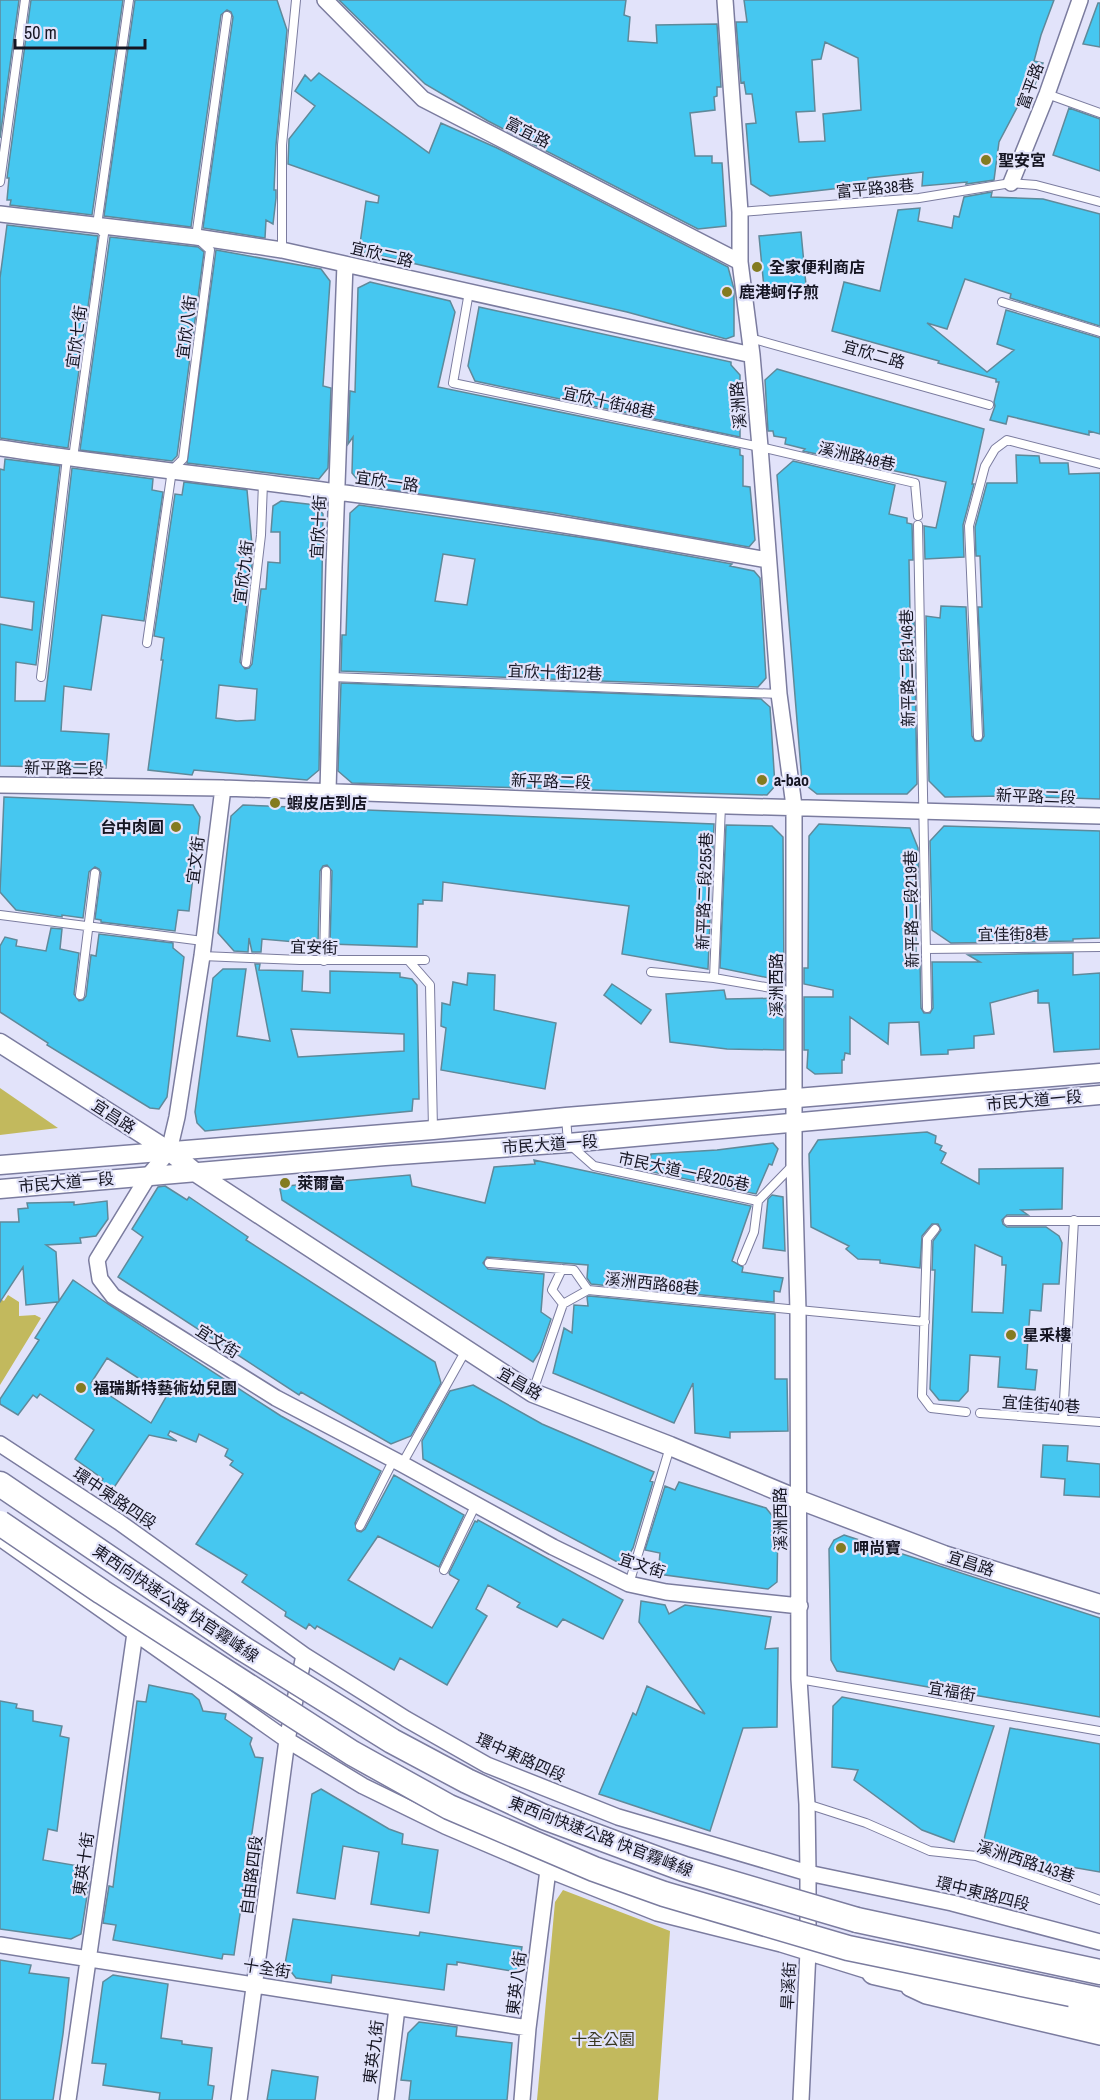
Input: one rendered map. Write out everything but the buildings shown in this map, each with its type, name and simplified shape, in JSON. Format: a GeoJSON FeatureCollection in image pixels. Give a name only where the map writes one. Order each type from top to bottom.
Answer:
{"type":"FeatureCollection","features":[{"type":"Feature","properties":{"kind":"highway","name":"東西向快速公路 快官霧峰線"},"geometry":{"type":"LineString","coordinates":[[0,1484],[242,1648],[392,1741],[467,1781],[544,1817],[684,1869],[857,1920],[1100,1972]]}},
{"type":"Feature","properties":{"kind":"highway","name":"東西向快速公路 快官霧峰線"},"geometry":{"type":"LineString","coordinates":[[0,1523],[102,1592],[352,1753],[449,1807],[594,1869],[676,1897],[848,1948],[1100,2000]]}},
{"type":"Feature","properties":{"kind":"highway"},"geometry":{"type":"LineString","coordinates":[[874,1972],[1100,2024]]}},
{"type":"Feature","properties":{"kind":"street","name":"富宜路"},"geometry":{"type":"LineString","coordinates":[[325,0],[423,99],[740,262]]}},
{"type":"Feature","properties":{"kind":"street","name":"溪洲路"},"geometry":{"type":"LineString","coordinates":[[725,0],[740,212],[740,262],[752,355],[779,694],[794,806]]}},
{"type":"Feature","properties":{"kind":"street","name":"富平路"},"geometry":{"type":"LineString","coordinates":[[1011,183],[1047,94],[1080,0]]}},
{"type":"Feature","properties":{"kind":"street","name":"宜欣二路"},"geometry":{"type":"LineString","coordinates":[[0,214],[282,249],[752,355]]}},
{"type":"Feature","properties":{"kind":"street","name":"宜欣十街"},"geometry":{"type":"LineString","coordinates":[[328,791],[345,264]]}},
{"type":"Feature","properties":{"kind":"street","name":"宜欣一路"},"geometry":{"type":"LineString","coordinates":[[0,448],[338,492],[635,536],[767,560]]}},
{"type":"Feature","properties":{"kind":"street","name":"新平路二段"},"geometry":{"type":"LineString","coordinates":[[0,785],[223,788],[721,806],[794,806],[1100,816]]}},
{"type":"Feature","properties":{"kind":"street","name":"宜文街"},"geometry":{"type":"LineString","coordinates":[[223,788],[202,949],[177,1117],[169,1151],[149,1175],[97,1260],[100,1279],[113,1296],[276,1398],[553,1547],[629,1584],[666,1592],[800,1606]]}},
{"type":"Feature","properties":{"kind":"street","name":"溪洲西路"},"geometry":{"type":"LineString","coordinates":[[794,806],[794,1164],[798,1311],[799,1679],[807,1804],[808,1873]]}},
{"type":"Feature","properties":{"kind":"street","name":"宜昌路"},"geometry":{"type":"LineString","coordinates":[[0,1043],[169,1151],[195,1172],[533,1393],[670,1446],[797,1499],[944,1554],[1100,1604]]}},
{"type":"Feature","properties":{"kind":"street","name":"市民大道一段"},"geometry":{"type":"LineString","coordinates":[[0,1165],[1100,1073]]}},
{"type":"Feature","properties":{"kind":"street","name":"市民大道一段"},"geometry":{"type":"LineString","coordinates":[[0,1189],[149,1175],[568,1143],[1100,1095]]}},
{"type":"Feature","properties":{"kind":"street","name":"環中東路四段"},"geometry":{"type":"LineString","coordinates":[[0,1444],[119,1522],[304,1655],[406,1719],[487,1765],[618,1817],[808,1873],[952,1903],[1100,1942]]}},
{"type":"Feature","properties":{"kind":"street"},"geometry":{"type":"LineString","coordinates":[[0,1538],[287,1740],[363,1786],[445,1826],[657,1913],[808,1952],[874,1972],[926,1996],[1100,2037]]}},
{"type":"Feature","properties":{"kind":"street","name":"東英十街"},"geometry":{"type":"LineString","coordinates":[[68,2100],[135,1633]]}},
{"type":"Feature","properties":{"kind":"street","name":"自由路四段"},"geometry":{"type":"LineString","coordinates":[[239,2100],[287,1740],[304,1655]]}},
{"type":"Feature","properties":{"kind":"street","name":"東英八街"},"geometry":{"type":"LineString","coordinates":[[522,2100],[528,2028],[548,1870]]}},
{"type":"Feature","properties":{"kind":"street","name":"旱溪街"},"geometry":{"type":"LineString","coordinates":[[801,2100],[808,1952],[808,1873]]}},
{"type":"Feature","properties":{"kind":"street","name":"十全街"},"geometry":{"type":"LineString","coordinates":[[0,1944],[528,2028]]}},
{"type":"Feature","properties":{"kind":"street"},"geometry":{"type":"LineString","coordinates":[[874,1972],[942,1976],[1100,2010]]}},
{"type":"Feature","properties":{"kind":"street","name":"東英九街"},"geometry":{"type":"LineString","coordinates":[[386,2100],[397,2008]]}},
{"type":"Feature","properties":{"kind":"lane"},"geometry":{"type":"LineString","coordinates":[[0,182],[25,0]]}},
{"type":"Feature","properties":{"kind":"lane","name":"宜欣七街"},"geometry":{"type":"LineString","coordinates":[[41,677],[68,458],[74,451],[104,234],[97,225],[129,0]]}},
{"type":"Feature","properties":{"kind":"lane"},"geometry":{"type":"LineString","coordinates":[[282,249],[282,145],[296,0]]}},
{"type":"Feature","properties":{"kind":"lane"},"geometry":{"type":"LineString","coordinates":[[196,237],[227,16]]}},
{"type":"Feature","properties":{"kind":"lane"},"geometry":{"type":"LineString","coordinates":[[1047,94],[1100,113]]}},
{"type":"Feature","properties":{"kind":"lane","name":"富平路38巷"},"geometry":{"type":"LineString","coordinates":[[740,212],[919,198],[1011,183],[1036,185],[1100,202]]}},
{"type":"Feature","properties":{"kind":"lane","name":"宜欣八街"},"geometry":{"type":"LineString","coordinates":[[147,643],[172,470],[183,459],[210,250],[196,237]]}},
{"type":"Feature","properties":{"kind":"lane","name":"宜欣十街48巷"},"geometry":{"type":"LineString","coordinates":[[469,292],[453,383],[760,447]]}},
{"type":"Feature","properties":{"kind":"lane"},"geometry":{"type":"LineString","coordinates":[[1002,302],[1100,332]]}},
{"type":"Feature","properties":{"kind":"lane","name":"宜欣二路"},"geometry":{"type":"LineString","coordinates":[[749,338],[989,405]]}},
{"type":"Feature","properties":{"kind":"lane"},"geometry":{"type":"LineString","coordinates":[[978,736],[969,526],[985,466],[995,449],[1008,440],[1100,464]]}},
{"type":"Feature","properties":{"kind":"lane","name":"溪洲路48巷"},"geometry":{"type":"LineString","coordinates":[[760,447],[915,483],[918,516]]}},
{"type":"Feature","properties":{"kind":"lane","name":"宜欣九街"},"geometry":{"type":"LineString","coordinates":[[246,663],[261,535],[263,483]]}},
{"type":"Feature","properties":{"kind":"lane","name":"新平路二段146巷"},"geometry":{"type":"LineString","coordinates":[[918,525],[922,810]]}},
{"type":"Feature","properties":{"kind":"lane","name":"宜欣十街12巷"},"geometry":{"type":"LineString","coordinates":[[331,678],[779,694]]}},
{"type":"Feature","properties":{"kind":"lane","name":"新平路二段255巷"},"geometry":{"type":"LineString","coordinates":[[714,978],[721,806]]}},
{"type":"Feature","properties":{"kind":"lane","name":"新平路二段219巷"},"geometry":{"type":"LineString","coordinates":[[922,810],[927,1008]]}},
{"type":"Feature","properties":{"kind":"lane"},"geometry":{"type":"LineString","coordinates":[[324,961],[326,871]]}},
{"type":"Feature","properties":{"kind":"lane"},"geometry":{"type":"LineString","coordinates":[[80,995],[95,873]]}},
{"type":"Feature","properties":{"kind":"lane","name":"宜安街"},"geometry":{"type":"LineString","coordinates":[[0,915],[88,926],[202,949],[324,961],[426,960]]}},
{"type":"Feature","properties":{"kind":"lane","name":"宜佳街8巷"},"geometry":{"type":"LineString","coordinates":[[926,949],[1100,947]]}},
{"type":"Feature","properties":{"kind":"lane"},"geometry":{"type":"LineString","coordinates":[[409,961],[430,985],[433,1130]]}},
{"type":"Feature","properties":{"kind":"lane"},"geometry":{"type":"LineString","coordinates":[[651,972],[714,978],[794,992]]}},
{"type":"Feature","properties":{"kind":"lane"},"geometry":{"type":"LineString","coordinates":[[566,1117],[568,1143]]}},
{"type":"Feature","properties":{"kind":"lane","name":"市民大道一段205巷"},"geometry":{"type":"LineString","coordinates":[[568,1143],[594,1166],[758,1201]]}},
{"type":"Feature","properties":{"kind":"lane"},"geometry":{"type":"LineString","coordinates":[[742,1261],[754,1232],[758,1201],[794,1164]]}},
{"type":"Feature","properties":{"kind":"lane"},"geometry":{"type":"LineString","coordinates":[[1063,1419],[1074,1220]]}},
{"type":"Feature","properties":{"kind":"lane"},"geometry":{"type":"LineString","coordinates":[[1008,1221],[1100,1221]]}},
{"type":"Feature","properties":{"kind":"lane"},"geometry":{"type":"LineString","coordinates":[[934,1229],[927,1239],[921,1396],[931,1407],[966,1412]]}},
{"type":"Feature","properties":{"kind":"lane"},"geometry":{"type":"LineString","coordinates":[[489,1263],[574,1270],[588,1290]]}},
{"type":"Feature","properties":{"kind":"lane"},"geometry":{"type":"LineString","coordinates":[[533,1393],[563,1304],[552,1290],[562,1269]]}},
{"type":"Feature","properties":{"kind":"lane","name":"溪洲西路68巷"},"geometry":{"type":"LineString","coordinates":[[563,1304],[588,1290],[925,1322]]}},
{"type":"Feature","properties":{"kind":"lane"},"geometry":{"type":"LineString","coordinates":[[360,1526],[466,1350]]}},
{"type":"Feature","properties":{"kind":"lane","name":"宜佳街40巷"},"geometry":{"type":"LineString","coordinates":[[980,1413],[1100,1422]]}},
{"type":"Feature","properties":{"kind":"lane"},"geometry":{"type":"LineString","coordinates":[[629,1584],[670,1446]]}},
{"type":"Feature","properties":{"kind":"lane"},"geometry":{"type":"LineString","coordinates":[[444,1570],[476,1504]]}},
{"type":"Feature","properties":{"kind":"lane","name":"宜福街"},"geometry":{"type":"LineString","coordinates":[[799,1679],[1100,1731]]}},
{"type":"Feature","properties":{"kind":"lane","name":"溪洲西路143巷"},"geometry":{"type":"LineString","coordinates":[[807,1804],[866,1823],[930,1851],[976,1856],[1100,1900]]}},
{"type":"Feature","properties":{"kind":"green space"},"geometry":{"type":"Polygon","coordinates":[[[0,1088],[58,1128],[0,1135],[0,1088]]]}},
{"type":"Feature","properties":{"kind":"green space"},"geometry":{"type":"Polygon","coordinates":[[[8,1295],[19,1302],[19,1316],[35,1315],[41,1318],[0,1385],[0,1299],[4,1301],[8,1295]]]}},
{"type":"Feature","properties":{"kind":"green space","name":"十全公園"},"geometry":{"type":"Polygon","coordinates":[[[563,1890],[670,1931],[658,2100],[537,2100],[555,1902],[563,1890]]]}},
{"type":"Feature","properties":{"kind":"place","name":"聖安宮"},"geometry":{"type":"Point","coordinates":[986,160]}},
{"type":"Feature","properties":{"kind":"place","name":"全家便利商店"},"geometry":{"type":"Point","coordinates":[757,267]}},
{"type":"Feature","properties":{"kind":"place","name":"鹿港蚵仔煎"},"geometry":{"type":"Point","coordinates":[727,292]}},
{"type":"Feature","properties":{"kind":"place","name":"a-bao"},"geometry":{"type":"Point","coordinates":[762,780]}},
{"type":"Feature","properties":{"kind":"place","name":"蝦皮店到店"},"geometry":{"type":"Point","coordinates":[275,803]}},
{"type":"Feature","properties":{"kind":"place","name":"台中肉圓"},"geometry":{"type":"Point","coordinates":[176,827]}},
{"type":"Feature","properties":{"kind":"place","name":"萊爾富"},"geometry":{"type":"Point","coordinates":[285,1183]}},
{"type":"Feature","properties":{"kind":"place","name":"星釆樓"},"geometry":{"type":"Point","coordinates":[1011,1335]}},
{"type":"Feature","properties":{"kind":"place","name":"福瑞斯特藝術幼兒園"},"geometry":{"type":"Point","coordinates":[81,1388]}},
{"type":"Feature","properties":{"kind":"place","name":"呷尚寶"},"geometry":{"type":"Point","coordinates":[841,1548]}}]}
